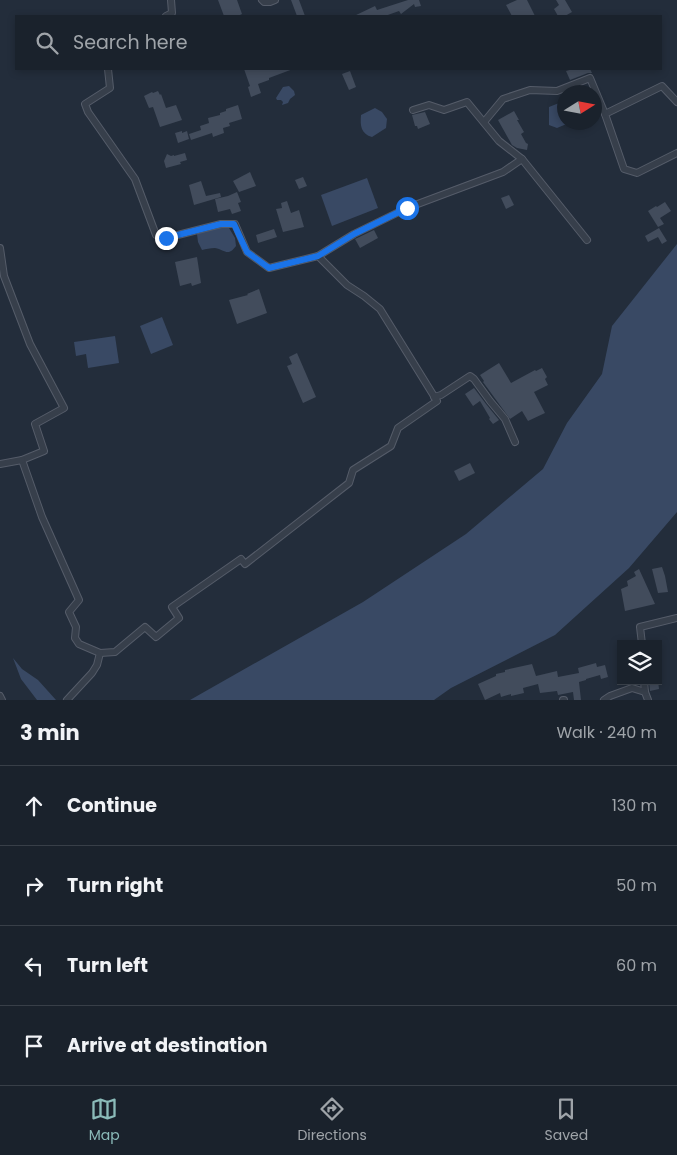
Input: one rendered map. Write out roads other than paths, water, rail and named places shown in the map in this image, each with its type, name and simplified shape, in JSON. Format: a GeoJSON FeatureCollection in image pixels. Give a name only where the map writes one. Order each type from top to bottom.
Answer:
{"type":"FeatureCollection","features":[{"type":"Feature","properties":{"kind":"street"},"geometry":{"type":"LineString","coordinates":[[168,15],[172,13],[171,0]]}},
{"type":"Feature","properties":{"kind":"street"},"geometry":{"type":"LineString","coordinates":[[262,0],[264,2],[275,0]]}},
{"type":"Feature","properties":{"kind":"street"},"geometry":{"type":"LineString","coordinates":[[108,70],[110,88],[85,104],[88,112],[135,179],[156,235],[166,238],[221,224],[234,224],[247,252],[269,268],[318,256],[354,234],[407,208],[502,172],[522,159]]}},
{"type":"Feature","properties":{"kind":"street"},"geometry":{"type":"LineString","coordinates":[[484,122],[503,99],[530,90],[557,91],[590,78],[624,169],[637,173],[677,153]]}},
{"type":"Feature","properties":{"kind":"street"},"geometry":{"type":"LineString","coordinates":[[605,114],[662,86],[677,102]]}},
{"type":"Feature","properties":{"kind":"street"},"geometry":{"type":"LineString","coordinates":[[414,110],[429,105],[444,110],[467,102],[499,141],[522,159],[586,240]]}},
{"type":"Feature","properties":{"kind":"street"},"geometry":{"type":"LineString","coordinates":[[0,248],[4,276],[30,344],[64,408],[35,424],[44,451],[22,460],[0,464]]}},
{"type":"Feature","properties":{"kind":"street"},"geometry":{"type":"LineString","coordinates":[[22,460],[42,517],[79,600],[69,612],[76,627],[75,638],[79,644],[100,653],[115,652],[145,627],[156,637],[178,618],[172,607],[241,559],[246,564],[350,483],[352,470],[391,446],[398,428],[437,401],[380,309],[347,285],[318,256]]}},
{"type":"Feature","properties":{"kind":"street"},"geometry":{"type":"LineString","coordinates":[[434,397],[441,395],[470,376],[474,378],[505,419],[516,442]]}},
{"type":"Feature","properties":{"kind":"street"},"geometry":{"type":"LineString","coordinates":[[642,640],[640,627],[677,618]]}},
{"type":"Feature","properties":{"kind":"street"},"geometry":{"type":"LineString","coordinates":[[67,700],[92,674],[100,653]]}},
{"type":"Feature","properties":{"kind":"street"},"geometry":{"type":"LineString","coordinates":[[644,685],[648,700]]}},
{"type":"Feature","properties":{"kind":"street"},"geometry":{"type":"LineString","coordinates":[[604,700],[632,688],[645,692]]}},
{"type":"Feature","properties":{"kind":"street"},"geometry":{"type":"LineString","coordinates":[[0,696],[2,700]]}},
{"type":"Feature","properties":{"kind":"water"},"geometry":{"type":"Polygon","coordinates":[[[289,86],[295,95],[288,103],[282,105],[283,102],[276,98],[283,87],[289,86]]]}},
{"type":"Feature","properties":{"kind":"water"},"geometry":{"type":"Polygon","coordinates":[[[557,104],[557,128],[549,125],[549,107],[557,104]]]}},
{"type":"Feature","properties":{"kind":"water"},"geometry":{"type":"Polygon","coordinates":[[[375,108],[382,112],[387,119],[386,128],[372,137],[363,132],[361,115],[375,108]]]}},
{"type":"Feature","properties":{"kind":"water"},"geometry":{"type":"Polygon","coordinates":[[[367,178],[378,208],[332,226],[321,195],[367,178]]]}},
{"type":"Feature","properties":{"kind":"water"},"geometry":{"type":"Polygon","coordinates":[[[224,227],[229,228],[235,238],[236,246],[228,252],[215,248],[202,250],[197,234],[224,227]]]}},
{"type":"Feature","properties":{"kind":"water"},"geometry":{"type":"Polygon","coordinates":[[[677,244],[677,512],[629,568],[555,635],[451,688],[434,700],[190,700],[363,602],[466,534],[543,469],[567,423],[602,374],[612,326],[677,244]]]}},
{"type":"Feature","properties":{"kind":"water"},"geometry":{"type":"Polygon","coordinates":[[[162,317],[173,345],[151,354],[140,326],[162,317]]]}},
{"type":"Feature","properties":{"kind":"water"},"geometry":{"type":"Polygon","coordinates":[[[115,336],[119,363],[88,368],[86,354],[76,356],[74,342],[115,336]]]}},
{"type":"Feature","properties":{"kind":"water"},"geometry":{"type":"Polygon","coordinates":[[[13,658],[22,669],[38,680],[56,700],[37,700],[21,679],[13,658]]]}}]}
